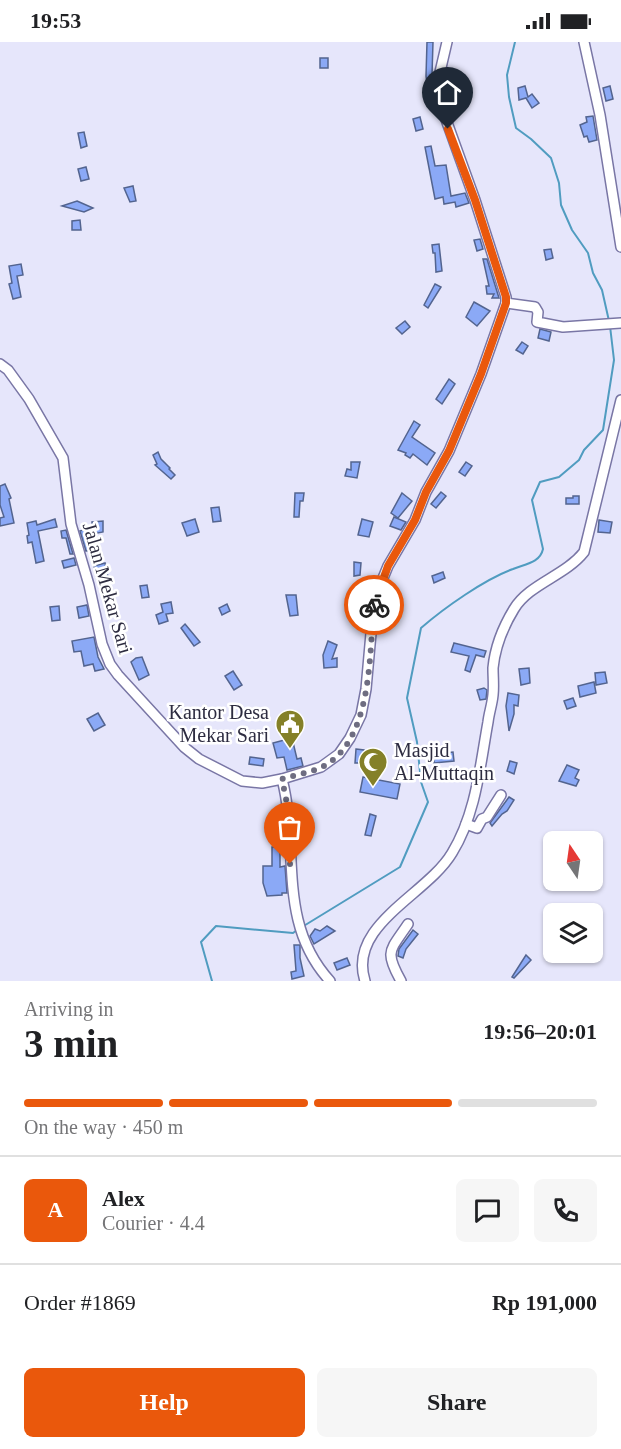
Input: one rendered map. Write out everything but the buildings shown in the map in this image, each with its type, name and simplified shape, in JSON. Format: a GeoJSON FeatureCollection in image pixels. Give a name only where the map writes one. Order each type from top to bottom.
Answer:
{"type":"FeatureCollection","features":[{"type":"Feature","properties":{"kind":"street"},"geometry":{"type":"LineString","coordinates":[[447,42],[440,72],[444,114],[475,200],[506,303],[535,308],[538,312],[537,322],[554,326],[621,323]]}},
{"type":"Feature","properties":{"kind":"street"},"geometry":{"type":"LineString","coordinates":[[584,42],[600,116],[621,247]]}},
{"type":"Feature","properties":{"kind":"street","name":"Jalan Mekar Sari"},"geometry":{"type":"LineString","coordinates":[[0,364],[8,370],[29,399],[63,458],[71,524],[89,585],[102,644],[110,664],[177,740],[199,759],[247,783],[262,783],[321,767],[339,754],[350,738],[361,715],[366,689],[374,600],[388,566],[415,520],[426,492],[449,451],[481,374],[506,303]]}},
{"type":"Feature","properties":{"kind":"street"},"geometry":{"type":"LineString","coordinates":[[365,981],[362,959],[373,933],[446,862],[466,824],[483,760],[494,691],[495,652],[506,623],[516,606],[533,590],[568,568],[584,552],[621,400]]}},
{"type":"Feature","properties":{"kind":"street"},"geometry":{"type":"LineString","coordinates":[[282,779],[288,809],[291,885],[299,924],[312,959],[330,981]]}},
{"type":"Feature","properties":{"kind":"street"},"geometry":{"type":"LineString","coordinates":[[466,824],[477,828],[482,819],[487,818],[501,795]]}},
{"type":"Feature","properties":{"kind":"street"},"geometry":{"type":"LineString","coordinates":[[401,981],[391,964],[390,956],[392,948],[408,924]]}},
{"type":"Feature","properties":{"kind":"waterway"},"geometry":{"type":"LineString","coordinates":[[515,42],[507,75],[516,128],[551,158],[559,183],[561,205],[572,230],[588,253],[593,273],[602,290],[609,321]]}},
{"type":"Feature","properties":{"kind":"waterway"},"geometry":{"type":"LineString","coordinates":[[302,927],[400,867],[428,802],[421,782],[417,742],[407,698],[421,628],[478,587],[531,562],[541,554],[543,549],[532,500],[540,482],[559,477],[579,460],[584,450],[603,430],[614,360],[610,326]]}},
{"type":"Feature","properties":{"kind":"waterway"},"geometry":{"type":"LineString","coordinates":[[212,981],[201,942],[216,926],[293,933],[297,930]]}},
{"type":"Feature","properties":{"kind":"way so far"},"geometry":{"type":"LineString","coordinates":[[290,864],[288,809],[282,779],[321,767],[339,754],[350,738],[361,715],[366,689],[374,605]]}},
{"type":"Feature","properties":{"kind":"place","name":"Kantor Desa Mekar Sari"},"geometry":{"type":"Point","coordinates":[290,750]}},
{"type":"Feature","properties":{"kind":"place","name":"Masjid Al-Muttaqin"},"geometry":{"type":"Point","coordinates":[373,788]}},
{"type":"Feature","properties":{"kind":"route"},"geometry":{"type":"LineString","coordinates":[[374,605],[388,566],[415,520],[426,492],[449,451],[472,399],[506,303],[475,200],[448,129]]}}]}
